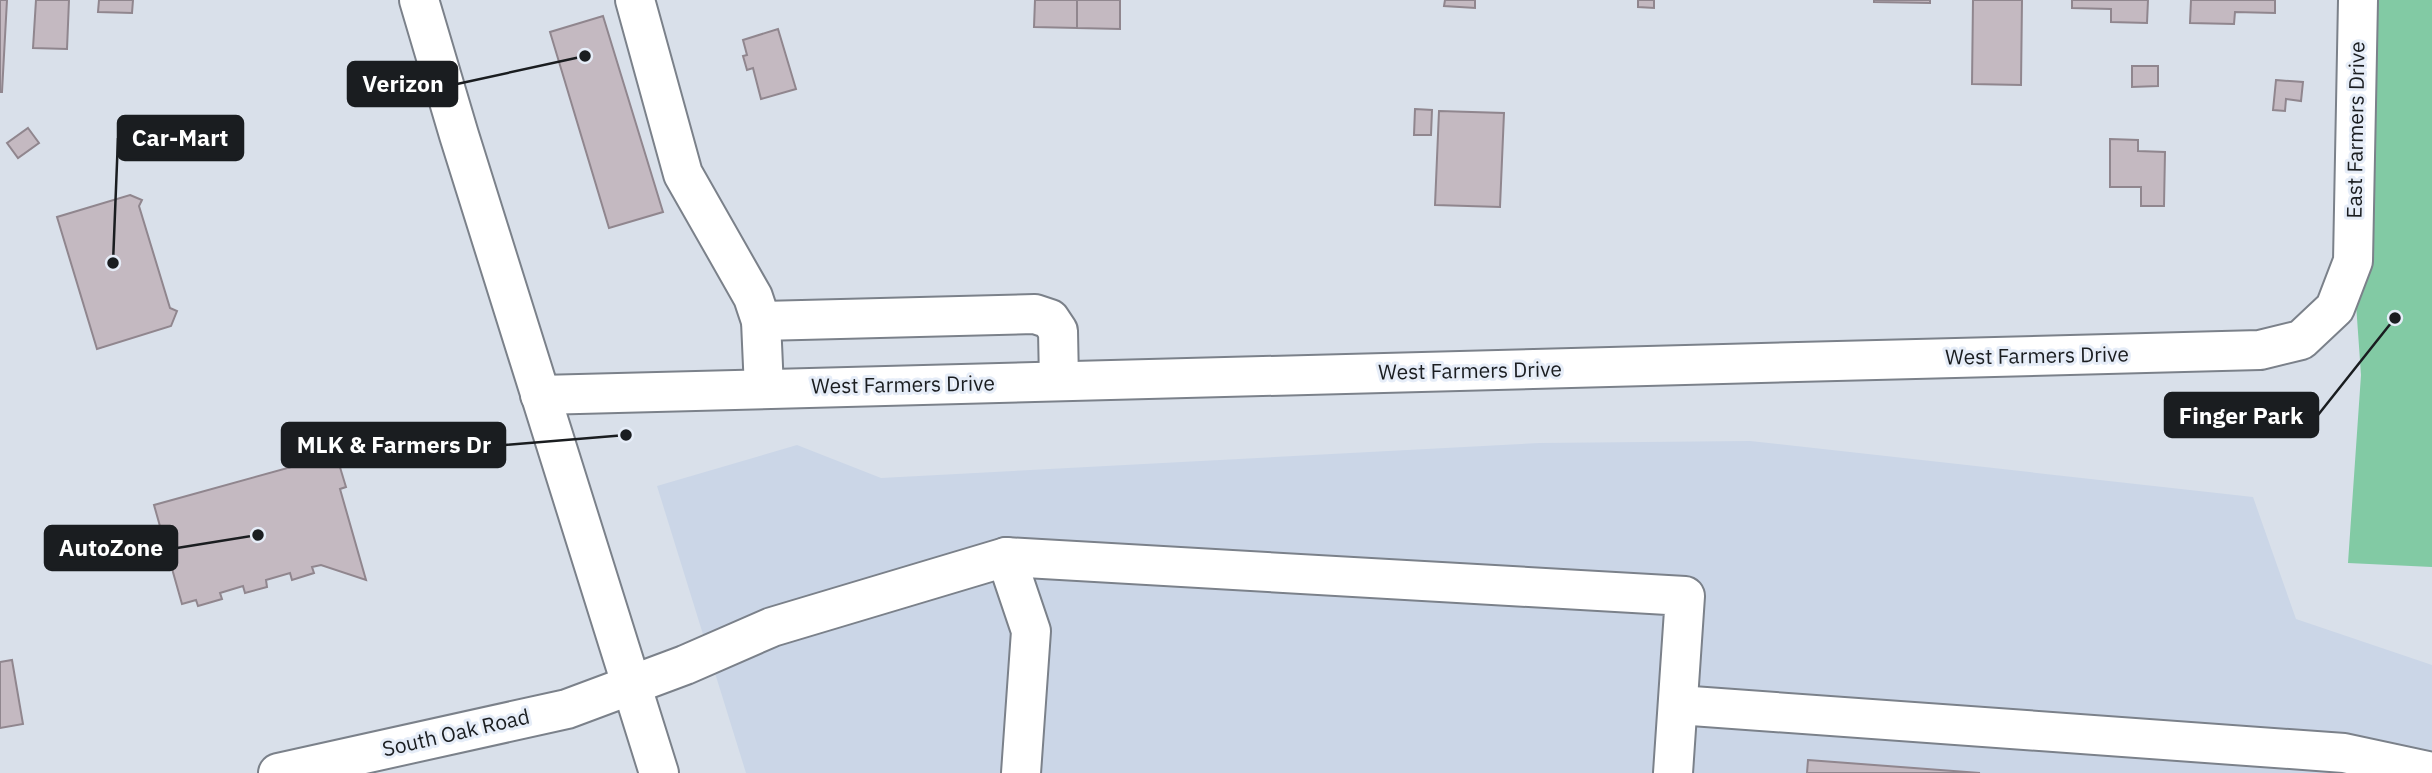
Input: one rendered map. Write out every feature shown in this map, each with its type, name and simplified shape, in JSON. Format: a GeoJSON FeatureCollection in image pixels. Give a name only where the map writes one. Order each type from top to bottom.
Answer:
{"type":"FeatureCollection","features":[{"type":"Feature","properties":{"kind":"main road"},"geometry":{"type":"LineString","coordinates":[[419,0],[659,773]]}},
{"type":"Feature","properties":{"kind":"main road"},"geometry":{"type":"LineString","coordinates":[[635,0],[683,174],[753,297],[761,321],[764,389]]}},
{"type":"Feature","properties":{"kind":"main road","name":"East Farmers Drive"},"geometry":{"type":"LineString","coordinates":[[2353,261],[2358,0]]}},
{"type":"Feature","properties":{"kind":"main road","name":"West Farmers Drive"},"geometry":{"type":"LineString","coordinates":[[540,395],[2260,351],[2301,340],[2335,308],[2353,261]]}},
{"type":"Feature","properties":{"kind":"main road"},"geometry":{"type":"LineString","coordinates":[[761,321],[1035,314],[1049,319],[1058,331],[1059,382]]}},
{"type":"Feature","properties":{"kind":"main road"},"geometry":{"type":"LineString","coordinates":[[1006,557],[1031,631],[1021,773]]}},
{"type":"Feature","properties":{"kind":"main road","name":"South Oak Road"},"geometry":{"type":"LineString","coordinates":[[278,773],[567,709],[685,665],[772,627],[1006,557],[1685,596],[1678,705]]}},
{"type":"Feature","properties":{"kind":"main road"},"geometry":{"type":"LineString","coordinates":[[1673,773],[1678,705],[2344,753],[2432,772]]}},
{"type":"Feature","properties":{"kind":"shaded area"},"geometry":{"type":"Polygon","coordinates":[[[1750,441],[2253,497],[2296,619],[2432,665],[2432,773],[746,773],[657,486],[797,445],[881,478],[1540,443],[1750,441]]]}},
{"type":"Feature","properties":{"kind":"green space"},"geometry":{"type":"Polygon","coordinates":[[[2358,0],[2432,0],[2432,567],[2348,563],[2361,375],[2353,261],[2358,0]]]}},
{"type":"Feature","properties":{"kind":"building"},"geometry":{"type":"Polygon","coordinates":[[[0,0],[7,0],[2,92],[0,92],[0,0]]]}},
{"type":"Feature","properties":{"kind":"building"},"geometry":{"type":"Polygon","coordinates":[[[36,0],[69,0],[67,49],[33,48],[36,0]]]}},
{"type":"Feature","properties":{"kind":"building"},"geometry":{"type":"Polygon","coordinates":[[[99,0],[133,0],[132,13],[98,12],[99,0]]]}},
{"type":"Feature","properties":{"kind":"building"},"geometry":{"type":"Polygon","coordinates":[[[1035,0],[1077,0],[1077,28],[1034,27],[1035,0]]]}},
{"type":"Feature","properties":{"kind":"building"},"geometry":{"type":"Polygon","coordinates":[[[1077,0],[1120,0],[1120,29],[1077,28],[1077,0]]]}},
{"type":"Feature","properties":{"kind":"building"},"geometry":{"type":"Polygon","coordinates":[[[1445,0],[1475,0],[1475,8],[1444,6],[1445,0]]]}},
{"type":"Feature","properties":{"kind":"building"},"geometry":{"type":"Polygon","coordinates":[[[1638,0],[1654,0],[1654,8],[1638,7],[1638,0]]]}},
{"type":"Feature","properties":{"kind":"building"},"geometry":{"type":"Polygon","coordinates":[[[1930,0],[1930,3],[1874,2],[1930,0]]]}},
{"type":"Feature","properties":{"kind":"building"},"geometry":{"type":"Polygon","coordinates":[[[1973,0],[2022,0],[2021,85],[1972,84],[1973,0]]]}},
{"type":"Feature","properties":{"kind":"building"},"geometry":{"type":"Polygon","coordinates":[[[2072,0],[2148,0],[2147,23],[2111,22],[2111,9],[2072,8],[2072,0]]]}},
{"type":"Feature","properties":{"kind":"building"},"geometry":{"type":"Polygon","coordinates":[[[2191,0],[2275,0],[2275,13],[2235,12],[2234,24],[2190,23],[2191,0]]]}},
{"type":"Feature","properties":{"kind":"building"},"geometry":{"type":"Polygon","coordinates":[[[603,16],[663,212],[609,228],[550,32],[603,16]]]}},
{"type":"Feature","properties":{"kind":"building"},"geometry":{"type":"Polygon","coordinates":[[[778,29],[796,89],[761,99],[753,68],[747,70],[743,56],[747,55],[743,40],[778,29]]]}},
{"type":"Feature","properties":{"kind":"building"},"geometry":{"type":"Polygon","coordinates":[[[2132,66],[2158,66],[2158,86],[2132,87],[2132,66]]]}},
{"type":"Feature","properties":{"kind":"building"},"geometry":{"type":"Polygon","coordinates":[[[2276,80],[2303,82],[2301,101],[2286,99],[2285,111],[2273,110],[2276,80]]]}},
{"type":"Feature","properties":{"kind":"building"},"geometry":{"type":"Polygon","coordinates":[[[1415,109],[1432,110],[1431,135],[1414,135],[1415,109]]]}},
{"type":"Feature","properties":{"kind":"building"},"geometry":{"type":"Polygon","coordinates":[[[1439,111],[1504,113],[1500,207],[1435,205],[1439,111]]]}},
{"type":"Feature","properties":{"kind":"building"},"geometry":{"type":"Polygon","coordinates":[[[28,128],[39,143],[18,158],[7,143],[28,128]]]}},
{"type":"Feature","properties":{"kind":"building"},"geometry":{"type":"Polygon","coordinates":[[[2110,139],[2138,140],[2138,151],[2165,152],[2164,206],[2141,206],[2141,187],[2110,187],[2110,139]]]}},
{"type":"Feature","properties":{"kind":"building"},"geometry":{"type":"Polygon","coordinates":[[[130,195],[142,200],[139,206],[170,308],[177,311],[171,326],[97,349],[57,217],[130,195]]]}},
{"type":"Feature","properties":{"kind":"building"},"geometry":{"type":"Polygon","coordinates":[[[331,456],[334,466],[339,464],[346,487],[340,489],[366,580],[321,565],[312,567],[314,573],[292,580],[290,573],[266,580],[267,587],[245,593],[243,586],[220,593],[222,599],[198,606],[196,600],[182,604],[154,505],[331,456]]]}},
{"type":"Feature","properties":{"kind":"building"},"geometry":{"type":"Polygon","coordinates":[[[12,660],[23,724],[0,728],[0,662],[12,660]]]}},
{"type":"Feature","properties":{"kind":"building"},"geometry":{"type":"Polygon","coordinates":[[[1808,760],[1980,773],[1807,773],[1808,760]]]}},
{"type":"Feature","properties":{"kind":"place","name":"Verizon"},"geometry":{"type":"Point","coordinates":[585,56]}},
{"type":"Feature","properties":{"kind":"place","name":"Car-Mart"},"geometry":{"type":"Point","coordinates":[113,263]}},
{"type":"Feature","properties":{"kind":"place","name":"Finger Park"},"geometry":{"type":"Point","coordinates":[2395,318]}},
{"type":"Feature","properties":{"kind":"place","name":"MLK & Farmers Dr"},"geometry":{"type":"Point","coordinates":[626,435]}},
{"type":"Feature","properties":{"kind":"place","name":"AutoZone"},"geometry":{"type":"Point","coordinates":[258,535]}}]}
